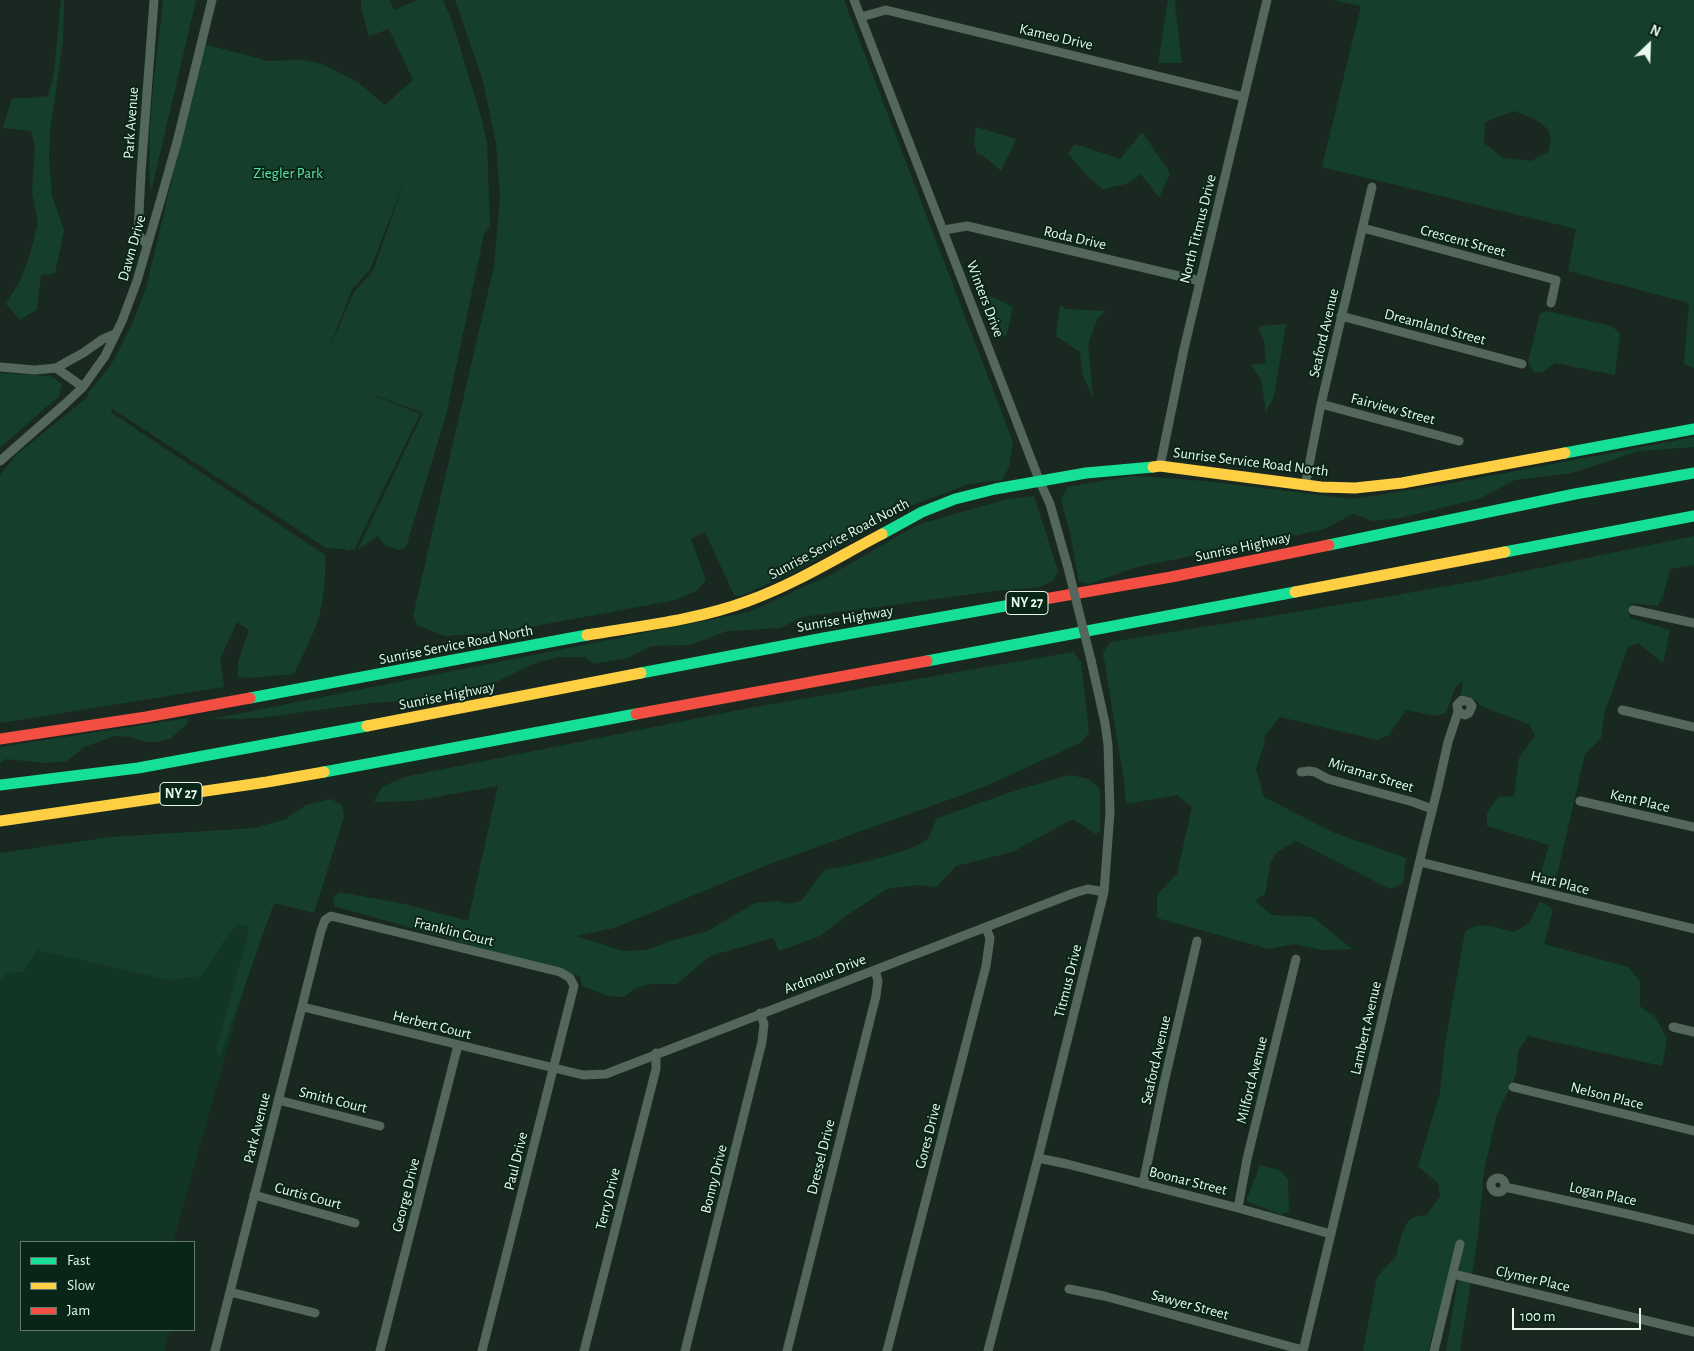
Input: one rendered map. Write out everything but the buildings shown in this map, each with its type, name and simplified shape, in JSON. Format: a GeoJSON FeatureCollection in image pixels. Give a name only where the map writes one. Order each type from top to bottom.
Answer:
{"type":"FeatureCollection","features":[{"type":"Feature","properties":{"kind":"main road","name":"Sunrise Service Road North"},"geometry":{"type":"LineString","coordinates":[[0,739],[156,716],[703,614],[748,601],[790,583],[907,518],[939,505],[977,493],[1086,473],[1160,466],[1305,486],[1355,488],[1402,484],[1694,429]]}},
{"type":"Feature","properties":{"kind":"main road","name":"Sunrise Highway"},"geometry":{"type":"LineString","coordinates":[[0,785],[138,768],[358,728],[824,638],[1171,578],[1576,494],[1694,473]]}},
{"type":"Feature","properties":{"kind":"main road","name":"NY 27"},"geometry":{"type":"LineString","coordinates":[[0,821],[277,780],[1005,646],[1694,516]]}},
{"type":"Feature","properties":{"kind":"street","name":"Park Avenue"},"geometry":{"type":"LineString","coordinates":[[147,245],[138,234],[154,0]]}},
{"type":"Feature","properties":{"kind":"street","name":"Dawn Drive"},"geometry":{"type":"LineString","coordinates":[[0,461],[83,387],[105,356],[133,294],[177,142],[212,0]]}},
{"type":"Feature","properties":{"kind":"street","name":"Winters Drive"},"geometry":{"type":"LineString","coordinates":[[854,0],[1050,504],[1079,612]]}},
{"type":"Feature","properties":{"kind":"street","name":"North Titmus Drive"},"geometry":{"type":"LineString","coordinates":[[1160,466],[1174,394],[1267,0]]}},
{"type":"Feature","properties":{"kind":"street","name":"Kameo Drive"},"geometry":{"type":"LineString","coordinates":[[861,17],[886,10],[1244,97]]}},
{"type":"Feature","properties":{"kind":"street","name":"Seaford Avenue"},"geometry":{"type":"LineString","coordinates":[[1305,486],[1321,404],[1372,187]]}},
{"type":"Feature","properties":{"kind":"street","name":"Roda Drive"},"geometry":{"type":"LineString","coordinates":[[944,230],[967,226],[1200,281]]}},
{"type":"Feature","properties":{"kind":"street","name":"Crescent Street"},"geometry":{"type":"LineString","coordinates":[[1363,228],[1556,280],[1551,303]]}},
{"type":"Feature","properties":{"kind":"street","name":"Dreamland Street"},"geometry":{"type":"LineString","coordinates":[[1341,316],[1522,364]]}},
{"type":"Feature","properties":{"kind":"street"},"geometry":{"type":"LineString","coordinates":[[0,367],[35,370],[56,368],[103,339],[115,334]]}},
{"type":"Feature","properties":{"kind":"street"},"geometry":{"type":"LineString","coordinates":[[56,368],[83,387]]}},
{"type":"Feature","properties":{"kind":"street","name":"Fairview Street"},"geometry":{"type":"LineString","coordinates":[[1321,404],[1458,441]]}},
{"type":"Feature","properties":{"kind":"street"},"geometry":{"type":"LineString","coordinates":[[1633,610],[1694,623]]}},
{"type":"Feature","properties":{"kind":"street","name":"Titmus Drive"},"geometry":{"type":"LineString","coordinates":[[988,1351],[1104,892],[1110,812],[1108,753],[1105,723],[1079,612]]}},
{"type":"Feature","properties":{"kind":"street"},"geometry":{"type":"LineString","coordinates":[[1622,710],[1694,727]]}},
{"type":"Feature","properties":{"kind":"street","name":"Lambert Avenue"},"geometry":{"type":"LineString","coordinates":[[1303,1350],[1448,742],[1458,712]]}},
{"type":"Feature","properties":{"kind":"street","name":"Miramar Street"},"geometry":{"type":"LineString","coordinates":[[1300,772],[1314,772],[1328,779],[1432,809]]}},
{"type":"Feature","properties":{"kind":"street","name":"Kent Place"},"geometry":{"type":"LineString","coordinates":[[1580,800],[1694,827]]}},
{"type":"Feature","properties":{"kind":"street","name":"Hart Place"},"geometry":{"type":"LineString","coordinates":[[1420,862],[1694,929]]}},
{"type":"Feature","properties":{"kind":"street","name":"Ardmour Drive"},"geometry":{"type":"LineString","coordinates":[[554,1069],[583,1075],[606,1074],[656,1053],[1074,893],[1088,890],[1104,892]]}},
{"type":"Feature","properties":{"kind":"street","name":"Park Avenue"},"geometry":{"type":"LineString","coordinates":[[215,1351],[321,931],[325,920],[330,916]]}},
{"type":"Feature","properties":{"kind":"street","name":"Franklin Court"},"geometry":{"type":"LineString","coordinates":[[330,916],[560,972],[570,978]]}},
{"type":"Feature","properties":{"kind":"street","name":"Gores Drive"},"geometry":{"type":"LineString","coordinates":[[887,1351],[986,966],[990,938],[986,928]]}},
{"type":"Feature","properties":{"kind":"street","name":"Seaford Avenue"},"geometry":{"type":"LineString","coordinates":[[1143,1184],[1197,941]]}},
{"type":"Feature","properties":{"kind":"street","name":"Milford Avenue"},"geometry":{"type":"LineString","coordinates":[[1238,1208],[1247,1159],[1296,959]]}},
{"type":"Feature","properties":{"kind":"street","name":"Dressel Drive"},"geometry":{"type":"LineString","coordinates":[[787,1351],[876,996],[878,981],[875,970]]}},
{"type":"Feature","properties":{"kind":"street","name":"Paul Drive"},"geometry":{"type":"LineString","coordinates":[[482,1351],[574,991],[570,978]]}},
{"type":"Feature","properties":{"kind":"street","name":"Herbert Court"},"geometry":{"type":"LineString","coordinates":[[303,1007],[554,1069]]}},
{"type":"Feature","properties":{"kind":"street","name":"Bonny Drive"},"geometry":{"type":"LineString","coordinates":[[685,1351],[762,1042],[764,1024],[760,1013]]}},
{"type":"Feature","properties":{"kind":"street"},"geometry":{"type":"LineString","coordinates":[[1673,1027],[1694,1032]]}},
{"type":"Feature","properties":{"kind":"street","name":"George Drive"},"geometry":{"type":"LineString","coordinates":[[380,1351],[458,1045]]}},
{"type":"Feature","properties":{"kind":"street","name":"Terry Drive"},"geometry":{"type":"LineString","coordinates":[[584,1351],[656,1069],[656,1053]]}},
{"type":"Feature","properties":{"kind":"street","name":"Nelson Place"},"geometry":{"type":"LineString","coordinates":[[1513,1087],[1694,1131]]}},
{"type":"Feature","properties":{"kind":"street","name":"Smith Court"},"geometry":{"type":"LineString","coordinates":[[278,1100],[380,1126]]}},
{"type":"Feature","properties":{"kind":"street","name":"Boonar Street"},"geometry":{"type":"LineString","coordinates":[[1038,1158],[1238,1208],[1331,1234]]}},
{"type":"Feature","properties":{"kind":"street","name":"Logan Place"},"geometry":{"type":"LineString","coordinates":[[1505,1186],[1694,1230]]}},
{"type":"Feature","properties":{"kind":"street","name":"Curtis Court"},"geometry":{"type":"LineString","coordinates":[[254,1195],[355,1223]]}},
{"type":"Feature","properties":{"kind":"street"},"geometry":{"type":"LineString","coordinates":[[1434,1351],[1460,1244]]}},
{"type":"Feature","properties":{"kind":"street","name":"Clymer Place"},"geometry":{"type":"LineString","coordinates":[[1453,1274],[1694,1332]]}},
{"type":"Feature","properties":{"kind":"street","name":"Sawyer Street"},"geometry":{"type":"LineString","coordinates":[[1069,1289],[1303,1350]]}},
{"type":"Feature","properties":{"kind":"street"},"geometry":{"type":"LineString","coordinates":[[230,1292],[315,1313]]}},
{"type":"Feature","properties":{"kind":"shaded area"},"geometry":{"type":"Polygon","coordinates":[[[0,861],[272,890],[173,1241],[20,1241],[20,1331],[170,1331],[164,1351],[0,1351],[0,861]]]}},
{"type":"Feature","properties":{"kind":"green space"},"geometry":{"type":"Polygon","coordinates":[[[61,0],[64,0],[63,41],[50,131],[49,157],[52,196],[64,230],[55,273],[41,275],[37,309],[20,320],[6,304],[20,281],[29,258],[38,224],[32,193],[35,146],[31,131],[3,128],[12,98],[48,96],[54,73],[61,0]]]}},
{"type":"Feature","properties":{"kind":"green space"},"geometry":{"type":"Polygon","coordinates":[[[163,0],[196,0],[151,192],[151,120],[163,0]]]}},
{"type":"Feature","properties":{"kind":"green space","name":"Ziegler Park"},"geometry":{"type":"Polygon","coordinates":[[[361,0],[390,0],[394,10],[418,0],[443,0],[452,21],[487,143],[490,227],[484,234],[446,415],[406,547],[399,550],[385,545],[378,536],[358,549],[423,413],[356,388],[420,414],[354,550],[349,551],[326,548],[111,408],[112,413],[325,555],[324,588],[318,620],[294,674],[249,678],[238,677],[238,662],[249,630],[237,622],[220,659],[224,687],[0,723],[0,475],[15,456],[84,400],[111,365],[132,324],[146,288],[204,44],[268,61],[301,60],[322,64],[359,83],[385,105],[413,80],[389,29],[369,36],[361,8],[361,0]],[[406,177],[370,270],[352,289],[327,354],[354,292],[373,271],[406,177]]]}},
{"type":"Feature","properties":{"kind":"green space"},"geometry":{"type":"Polygon","coordinates":[[[455,0],[844,0],[1013,442],[1009,467],[1002,480],[969,484],[881,517],[883,522],[795,571],[741,596],[734,595],[705,532],[691,539],[706,580],[696,591],[676,600],[503,632],[445,636],[417,625],[413,616],[494,266],[500,198],[496,143],[483,81],[455,0]]]}},
{"type":"Feature","properties":{"kind":"green space"},"geometry":{"type":"Polygon","coordinates":[[[1168,0],[1176,0],[1175,6],[1182,63],[1158,63],[1168,0]]]}},
{"type":"Feature","properties":{"kind":"green space"},"geometry":{"type":"Polygon","coordinates":[[[1333,0],[1694,0],[1694,368],[1684,364],[1689,303],[1568,271],[1576,229],[1322,167],[1361,6],[1333,0]],[[1514,111],[1485,122],[1484,143],[1503,158],[1531,161],[1548,152],[1551,143],[1550,135],[1543,124],[1514,111]]]}},
{"type":"Feature","properties":{"kind":"green space"},"geometry":{"type":"Polygon","coordinates":[[[976,127],[1016,139],[1001,171],[984,156],[977,154],[974,143],[976,127]]]}},
{"type":"Feature","properties":{"kind":"green space"},"geometry":{"type":"Polygon","coordinates":[[[1142,132],[1170,173],[1159,198],[1141,174],[1126,184],[1103,189],[1088,177],[1068,153],[1075,144],[1120,159],[1142,132]]]}},
{"type":"Feature","properties":{"kind":"green space"},"geometry":{"type":"Polygon","coordinates":[[[988,295],[1013,307],[1006,337],[994,332],[985,315],[981,303],[988,295]]]}},
{"type":"Feature","properties":{"kind":"green space"},"geometry":{"type":"Polygon","coordinates":[[[1060,305],[1066,309],[1106,311],[1098,317],[1088,344],[1093,399],[1082,373],[1080,352],[1056,336],[1060,305]]]}},
{"type":"Feature","properties":{"kind":"green space"},"geometry":{"type":"Polygon","coordinates":[[[1547,311],[1611,326],[1620,333],[1615,375],[1555,363],[1543,372],[1534,372],[1528,362],[1540,314],[1547,311]]]}},
{"type":"Feature","properties":{"kind":"green space"},"geometry":{"type":"Polygon","coordinates":[[[1286,324],[1274,396],[1266,412],[1261,379],[1250,365],[1266,363],[1264,340],[1259,330],[1260,326],[1286,324]]]}},
{"type":"Feature","properties":{"kind":"green space"},"geometry":{"type":"Polygon","coordinates":[[[0,373],[51,376],[62,384],[59,396],[0,448],[0,373]]]}},
{"type":"Feature","properties":{"kind":"green space"},"geometry":{"type":"Polygon","coordinates":[[[1694,437],[1694,447],[1639,451],[1572,473],[1515,480],[1481,498],[1400,518],[1373,521],[1353,514],[1322,530],[1136,567],[1089,584],[1079,582],[1070,533],[1061,499],[1068,487],[1132,476],[1205,481],[1352,499],[1448,484],[1694,437]]]}},
{"type":"Feature","properties":{"kind":"green space"},"geometry":{"type":"Polygon","coordinates":[[[1034,496],[1058,571],[1053,581],[1039,587],[995,591],[802,617],[780,628],[727,631],[690,645],[651,646],[628,658],[593,664],[586,657],[557,657],[533,664],[498,681],[465,689],[445,698],[370,703],[259,718],[212,719],[749,612],[834,573],[917,525],[1007,499],[1034,496]]]}},
{"type":"Feature","properties":{"kind":"green space"},"geometry":{"type":"Polygon","coordinates":[[[1694,536],[1694,565],[1670,569],[1663,596],[1658,606],[1632,603],[1628,611],[1630,618],[1670,630],[1663,663],[1638,643],[1628,647],[1604,714],[1601,738],[1585,754],[1554,888],[1538,883],[1549,845],[1487,826],[1487,813],[1498,797],[1514,796],[1519,758],[1535,736],[1530,725],[1481,706],[1476,700],[1461,694],[1463,680],[1455,688],[1446,713],[1436,716],[1406,710],[1389,735],[1378,740],[1280,717],[1265,735],[1264,745],[1256,769],[1264,797],[1332,832],[1406,858],[1403,883],[1390,889],[1296,841],[1277,852],[1271,861],[1265,894],[1255,901],[1272,915],[1313,917],[1352,949],[1322,950],[1294,944],[1269,949],[1157,918],[1157,895],[1177,874],[1192,807],[1177,795],[1126,804],[1103,652],[1111,642],[1481,580],[1694,536]]]}},
{"type":"Feature","properties":{"kind":"green space"},"geometry":{"type":"Polygon","coordinates":[[[1073,652],[1081,662],[1089,732],[1082,742],[984,787],[767,865],[614,928],[576,936],[623,951],[647,950],[673,940],[706,932],[755,903],[778,901],[787,904],[801,901],[824,870],[880,858],[922,843],[929,837],[937,818],[1020,789],[1070,775],[1089,779],[1100,789],[1100,831],[1096,834],[1073,819],[1012,852],[956,866],[936,887],[917,885],[887,889],[820,936],[779,951],[773,938],[710,956],[677,984],[649,984],[636,988],[624,997],[609,996],[582,986],[580,976],[334,906],[333,898],[339,892],[405,904],[468,921],[498,786],[414,801],[374,802],[382,787],[404,777],[744,709],[1073,652]]]}},
{"type":"Feature","properties":{"kind":"green space"},"geometry":{"type":"Polygon","coordinates":[[[188,718],[188,723],[170,739],[146,742],[131,737],[115,736],[84,747],[67,761],[46,763],[5,759],[0,764],[0,747],[188,718]]]}},
{"type":"Feature","properties":{"kind":"green space"},"geometry":{"type":"Polygon","coordinates":[[[331,799],[342,805],[344,817],[314,913],[274,903],[220,1056],[216,1051],[250,926],[238,924],[223,942],[202,976],[169,980],[37,950],[23,972],[7,973],[0,982],[0,853],[111,837],[255,828],[286,819],[306,805],[331,799]]]}},
{"type":"Feature","properties":{"kind":"green space"},"geometry":{"type":"Polygon","coordinates":[[[1540,901],[1553,909],[1544,944],[1628,967],[1640,981],[1640,1006],[1656,1018],[1667,1039],[1662,1066],[1528,1036],[1518,1051],[1516,1075],[1497,1114],[1484,1170],[1478,1236],[1460,1351],[1446,1351],[1463,1250],[1450,1271],[1428,1351],[1363,1351],[1377,1277],[1396,1256],[1401,1236],[1408,1221],[1416,1216],[1427,1215],[1440,1196],[1438,1183],[1418,1167],[1440,1092],[1445,1044],[1465,932],[1470,928],[1482,925],[1514,932],[1529,923],[1540,901]]]}},
{"type":"Feature","properties":{"kind":"green space"},"geometry":{"type":"Polygon","coordinates":[[[1260,1165],[1279,1170],[1288,1179],[1289,1212],[1280,1214],[1246,1201],[1260,1165]]]}},
{"type":"Feature","properties":{"kind":"traffic: fast"},"geometry":{"type":"LineString","coordinates":[[1565,453],[1694,429]]}},
{"type":"Feature","properties":{"kind":"traffic: fast"},"geometry":{"type":"LineString","coordinates":[[882,534],[922,512],[955,499],[995,489],[1086,473],[1153,467]]}},
{"type":"Feature","properties":{"kind":"traffic: fast"},"geometry":{"type":"LineString","coordinates":[[1329,545],[1575,494],[1694,473]]}},
{"type":"Feature","properties":{"kind":"traffic: fast"},"geometry":{"type":"LineString","coordinates":[[1505,552],[1694,516]]}},
{"type":"Feature","properties":{"kind":"traffic: fast"},"geometry":{"type":"LineString","coordinates":[[927,661],[1295,592]]}},
{"type":"Feature","properties":{"kind":"traffic: fast"},"geometry":{"type":"LineString","coordinates":[[641,673],[1039,600]]}},
{"type":"Feature","properties":{"kind":"traffic: fast"},"geometry":{"type":"LineString","coordinates":[[250,698],[587,635]]}},
{"type":"Feature","properties":{"kind":"traffic: fast"},"geometry":{"type":"LineString","coordinates":[[324,772],[636,714]]}},
{"type":"Feature","properties":{"kind":"traffic: fast"},"geometry":{"type":"LineString","coordinates":[[0,785],[138,768],[367,726]]}},
{"type":"Feature","properties":{"kind":"traffic: slow"},"geometry":{"type":"LineString","coordinates":[[1153,467],[1160,466],[1321,487],[1355,488],[1402,483],[1565,453]]}},
{"type":"Feature","properties":{"kind":"traffic: slow"},"geometry":{"type":"LineString","coordinates":[[587,635],[689,618],[729,608],[799,578],[882,534]]}},
{"type":"Feature","properties":{"kind":"traffic: slow"},"geometry":{"type":"LineString","coordinates":[[1295,592],[1505,552]]}},
{"type":"Feature","properties":{"kind":"traffic: slow"},"geometry":{"type":"LineString","coordinates":[[367,726],[641,673]]}},
{"type":"Feature","properties":{"kind":"traffic: slow"},"geometry":{"type":"LineString","coordinates":[[0,821],[324,772]]}},
{"type":"Feature","properties":{"kind":"traffic: jam"},"geometry":{"type":"LineString","coordinates":[[1039,600],[1171,577],[1329,545]]}},
{"type":"Feature","properties":{"kind":"traffic: jam"},"geometry":{"type":"LineString","coordinates":[[636,714],[927,661]]}},
{"type":"Feature","properties":{"kind":"traffic: jam"},"geometry":{"type":"LineString","coordinates":[[0,739],[146,717],[250,698]]}}]}
